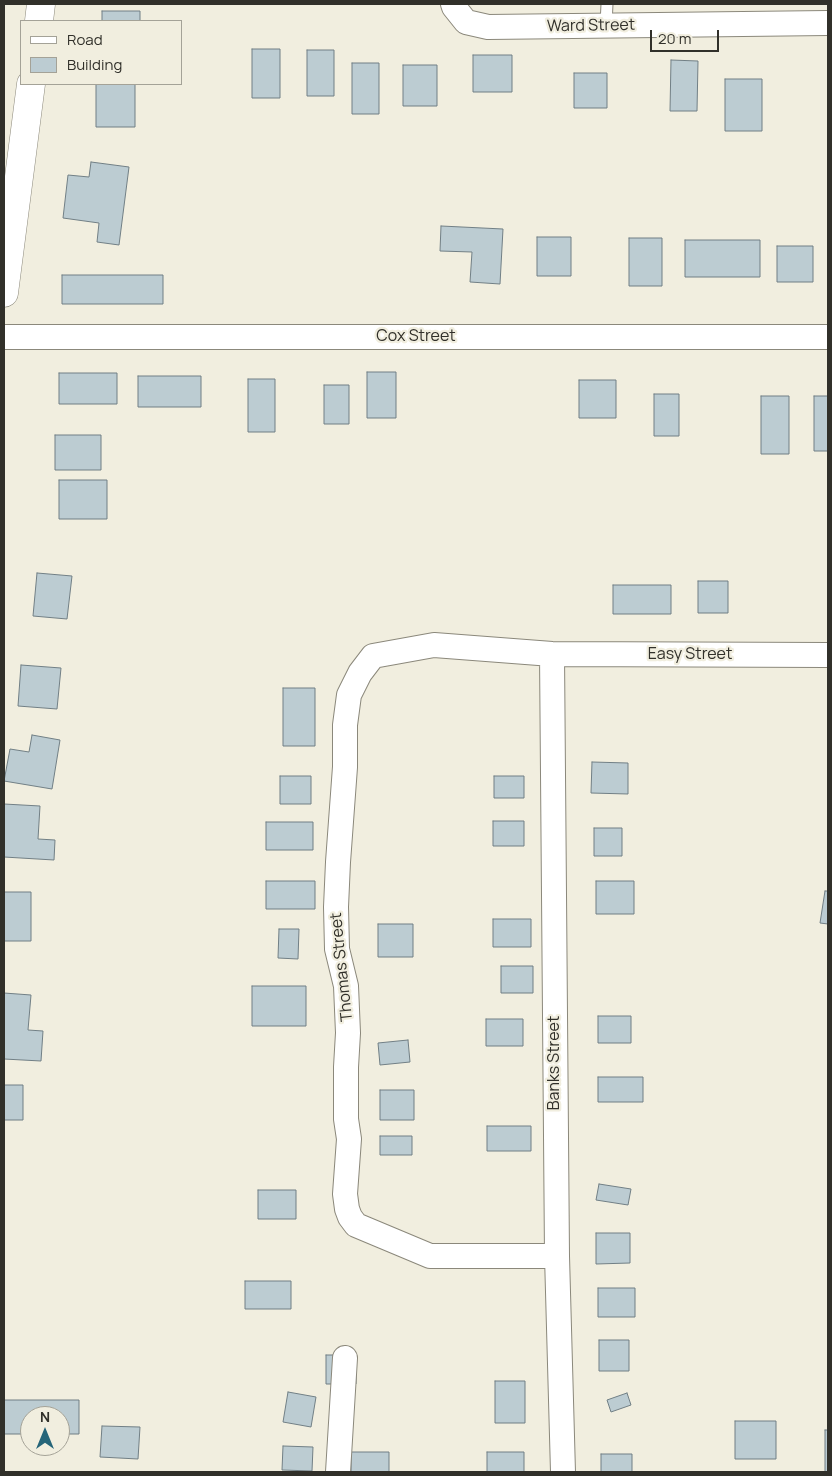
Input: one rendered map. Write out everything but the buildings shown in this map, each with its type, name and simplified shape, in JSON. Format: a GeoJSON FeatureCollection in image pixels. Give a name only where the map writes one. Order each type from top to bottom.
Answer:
{"type":"FeatureCollection","features":[{"type":"Feature","properties":{"kind":"main road"},"geometry":{"type":"LineString","coordinates":[[39,20],[41,4]]}},
{"type":"Feature","properties":{"kind":"main road"},"geometry":{"type":"LineString","coordinates":[[4,293],[6,263],[31,85]]}},
{"type":"Feature","properties":{"kind":"street","name":"Ward Street"},"geometry":{"type":"LineString","coordinates":[[454,4],[454,7],[466,22],[488,27],[607,15],[828,23]]}},
{"type":"Feature","properties":{"kind":"street","name":"Cox Street"},"geometry":{"type":"LineString","coordinates":[[4,337],[828,337]]}},
{"type":"Feature","properties":{"kind":"street","name":"Thomas Street"},"geometry":{"type":"LineString","coordinates":[[552,654],[434,645],[373,656],[360,673],[349,695],[345,725],[345,767],[336,907],[337,948],[346,986],[348,1033],[346,1119],[349,1140],[345,1194],[350,1217],[356,1225],[430,1256],[557,1256]]}},
{"type":"Feature","properties":{"kind":"street","name":"Easy Street"},"geometry":{"type":"LineString","coordinates":[[552,654],[828,655]]}},
{"type":"Feature","properties":{"kind":"street","name":"Banks Street"},"geometry":{"type":"LineString","coordinates":[[552,654],[557,1256],[563,1472]]}},
{"type":"Feature","properties":{"kind":"street"},"geometry":{"type":"LineString","coordinates":[[338,1472],[344,1358]]}}]}
